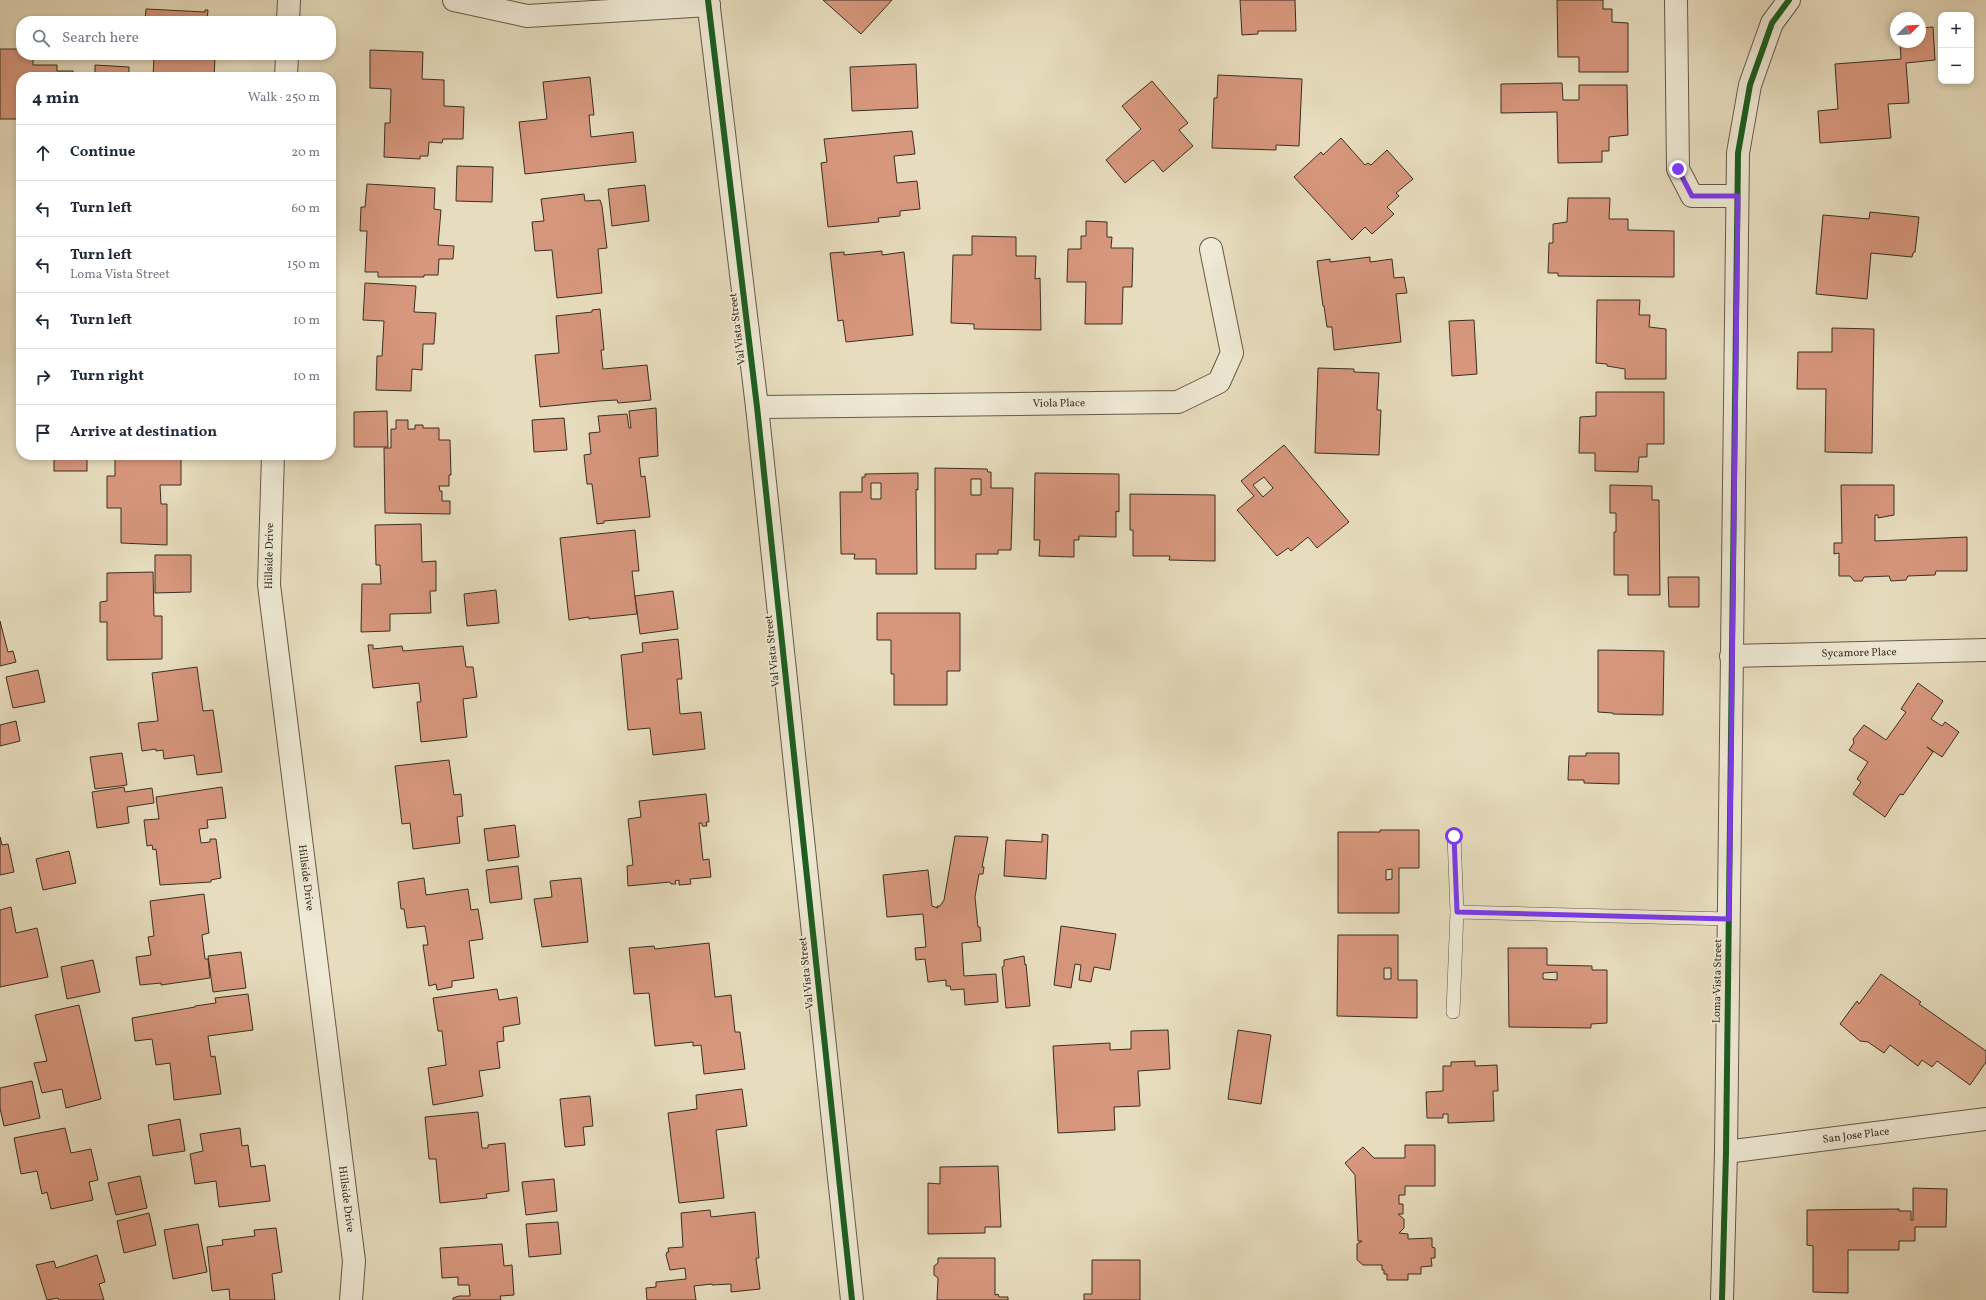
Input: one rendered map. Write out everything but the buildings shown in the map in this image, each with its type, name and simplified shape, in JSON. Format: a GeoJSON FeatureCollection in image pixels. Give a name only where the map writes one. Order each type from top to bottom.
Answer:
{"type":"FeatureCollection","features":[{"type":"Feature","properties":{"kind":"street"},"geometry":{"type":"LineString","coordinates":[[288,16],[289,0]]}},
{"type":"Feature","properties":{"kind":"street"},"geometry":{"type":"LineString","coordinates":[[454,0],[527,16],[709,2]]}},
{"type":"Feature","properties":{"kind":"street"},"geometry":{"type":"LineString","coordinates":[[1676,0],[1678,169],[1692,196],[1738,196]]}},
{"type":"Feature","properties":{"kind":"street","name":"Loma Vista Street"},"geometry":{"type":"LineString","coordinates":[[1722,1300],[1726,1152],[1738,153],[1750,85],[1772,23],[1789,0]]}},
{"type":"Feature","properties":{"kind":"street","name":"Val Vista Street"},"geometry":{"type":"LineString","coordinates":[[709,2],[757,407],[852,1300]]}},
{"type":"Feature","properties":{"kind":"street"},"geometry":{"type":"LineString","coordinates":[[286,72],[287,60]]}},
{"type":"Feature","properties":{"kind":"street","name":"Viola Place"},"geometry":{"type":"LineString","coordinates":[[757,407],[1178,402],[1219,382],[1232,353],[1210,249]]}},
{"type":"Feature","properties":{"kind":"street","name":"Hillside Drive"},"geometry":{"type":"LineString","coordinates":[[273,460],[269,585],[353,1254],[352,1300]]}},
{"type":"Feature","properties":{"kind":"street","name":"Sycamore Place"},"geometry":{"type":"LineString","coordinates":[[1731,656],[1986,650]]}},
{"type":"Feature","properties":{"kind":"street","name":"San Jose Place"},"geometry":{"type":"LineString","coordinates":[[1726,1152],[1986,1119]]}},
{"type":"Feature","properties":{"kind":"lane"},"geometry":{"type":"LineString","coordinates":[[1453,1012],[1457,912],[1454,836]]}},
{"type":"Feature","properties":{"kind":"lane"},"geometry":{"type":"LineString","coordinates":[[1457,912],[1729,919]]}},
{"type":"Feature","properties":{"kind":"cycle path"},"geometry":{"type":"LineString","coordinates":[[708,0],[757,407],[852,1300]]}},
{"type":"Feature","properties":{"kind":"cycle path"},"geometry":{"type":"LineString","coordinates":[[1722,1300],[1726,1152],[1738,153],[1750,85],[1772,23],[1789,0]]}},
{"type":"Feature","properties":{"kind":"route"},"geometry":{"type":"LineString","coordinates":[[1454,836],[1457,912],[1729,919],[1731,656],[1738,196],[1692,196],[1678,169]]}}]}
